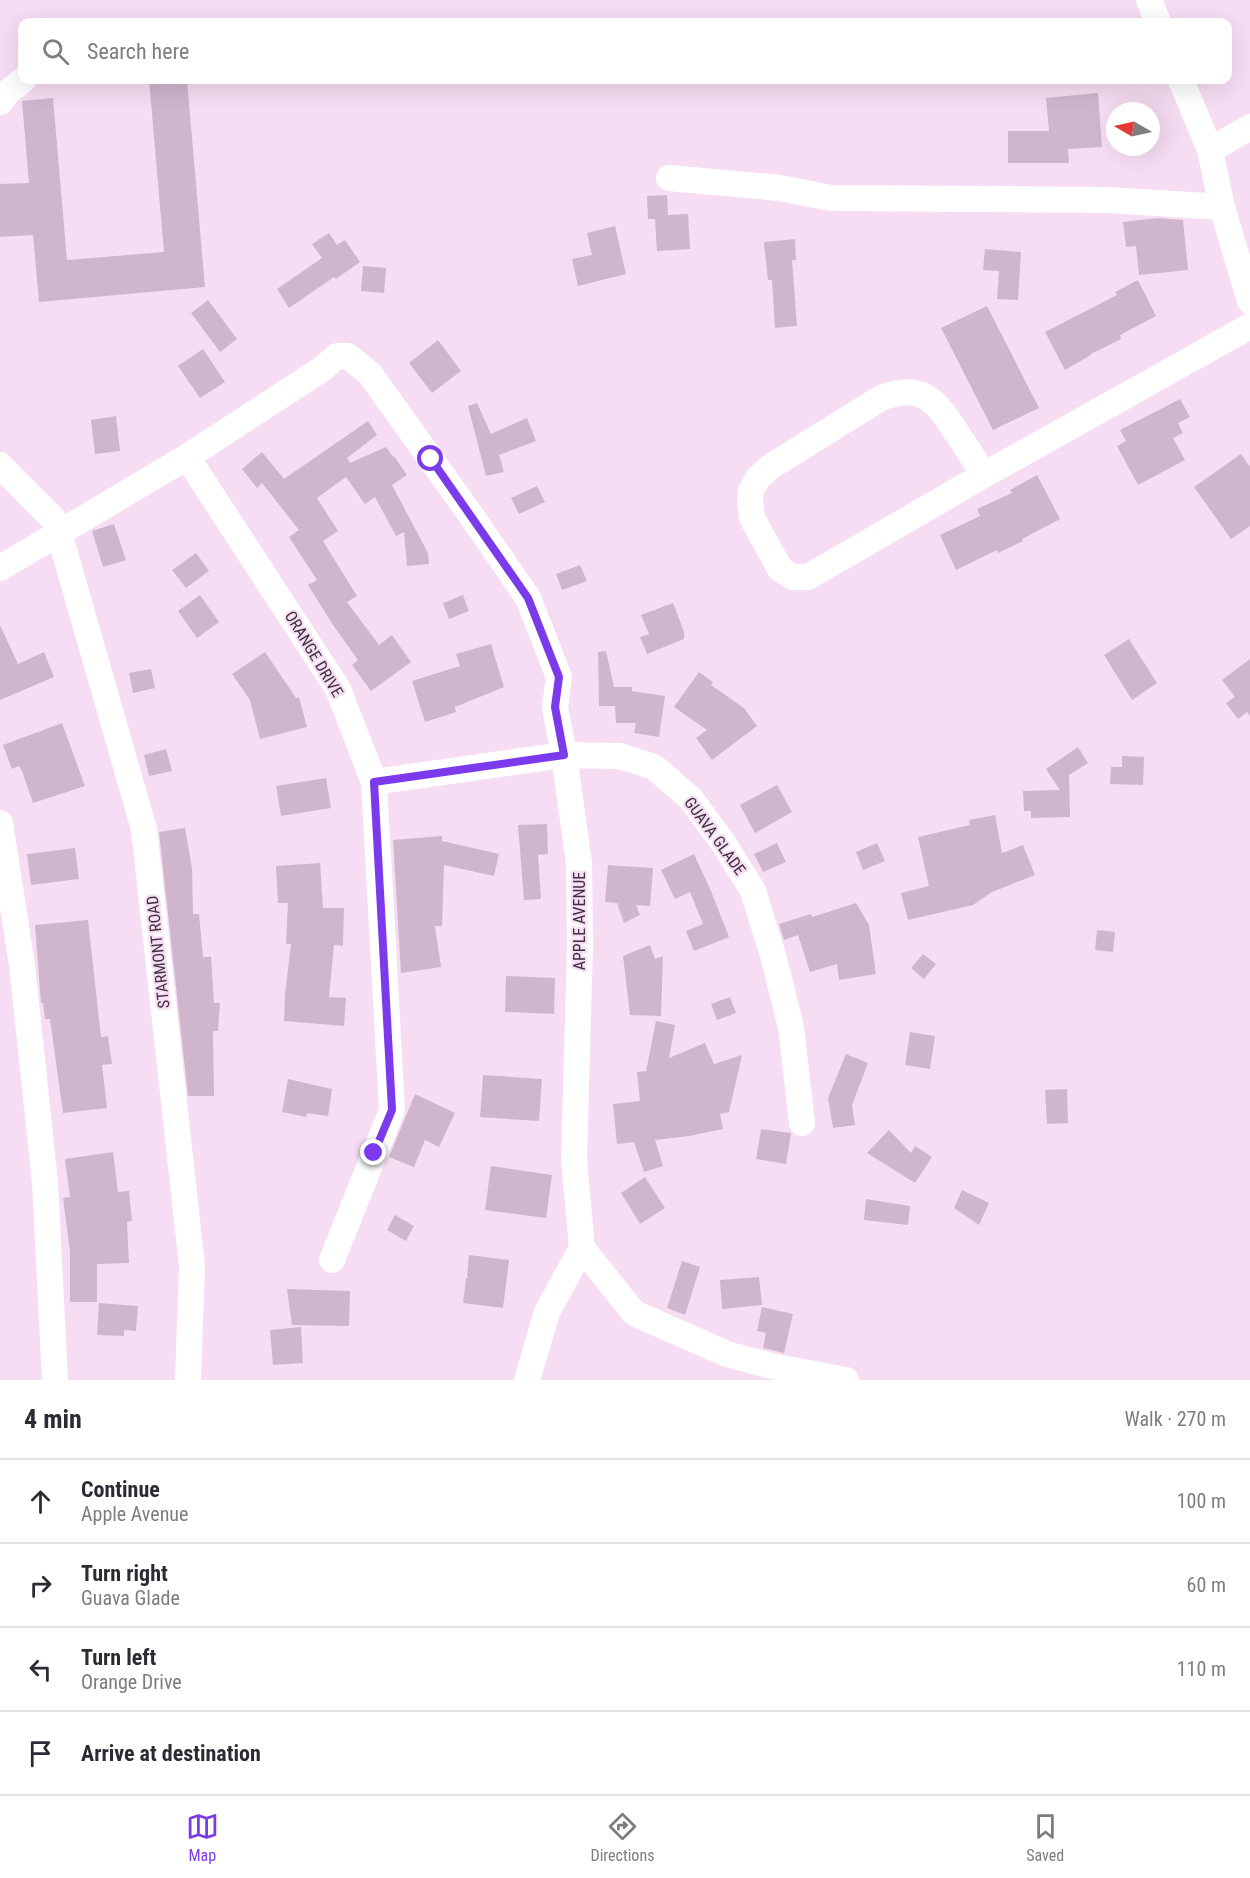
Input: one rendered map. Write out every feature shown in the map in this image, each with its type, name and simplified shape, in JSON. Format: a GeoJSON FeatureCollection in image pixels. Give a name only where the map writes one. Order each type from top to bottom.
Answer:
{"type":"FeatureCollection","features":[{"type":"Feature","properties":{"kind":"street"},"geometry":{"type":"LineString","coordinates":[[1149,0],[1156,18]]}},
{"type":"Feature","properties":{"kind":"street"},"geometry":{"type":"LineString","coordinates":[[0,102],[18,84]]}},
{"type":"Feature","properties":{"kind":"street"},"geometry":{"type":"LineString","coordinates":[[1183,84],[1210,150],[1222,207],[1250,302]]}},
{"type":"Feature","properties":{"kind":"street"},"geometry":{"type":"LineString","coordinates":[[1210,150],[1250,127]]}},
{"type":"Feature","properties":{"kind":"street"},"geometry":{"type":"LineString","coordinates":[[669,178],[780,188],[831,198],[1109,200],[1222,207]]}},
{"type":"Feature","properties":{"kind":"street"},"geometry":{"type":"LineString","coordinates":[[984,475],[940,407],[919,394],[895,392],[881,398],[770,467],[758,478],[751,490],[752,518],[780,569],[793,577],[808,577],[1250,326]]}},
{"type":"Feature","properties":{"kind":"street","name":"APPLE AVENUE"},"geometry":{"type":"LineString","coordinates":[[187,457],[322,369],[337,356],[348,356],[370,374],[528,598],[559,677],[555,707],[579,863],[580,945],[574,1161],[582,1248]]}},
{"type":"Feature","properties":{"kind":"street"},"geometry":{"type":"LineString","coordinates":[[0,568],[187,457]]}},
{"type":"Feature","properties":{"kind":"street","name":"ORANGE DRIVE"},"geometry":{"type":"LineString","coordinates":[[187,457],[338,689],[374,782],[392,1110],[332,1260]]}},
{"type":"Feature","properties":{"kind":"street","name":"STARMONT ROAD"},"geometry":{"type":"LineString","coordinates":[[0,465],[56,522],[144,829],[192,1266],[188,1380]]}},
{"type":"Feature","properties":{"kind":"street","name":"GUAVA GLADE"},"geometry":{"type":"LineString","coordinates":[[374,782],[564,755],[620,756],[654,767],[691,799],[724,844],[753,891],[773,955],[791,1028],[802,1123]]}},
{"type":"Feature","properties":{"kind":"street"},"geometry":{"type":"LineString","coordinates":[[0,823],[22,965],[45,1182],[55,1380]]}},
{"type":"Feature","properties":{"kind":"street"},"geometry":{"type":"LineString","coordinates":[[527,1380],[547,1312],[582,1248],[634,1312],[727,1354],[771,1366],[846,1380]]}},
{"type":"Feature","properties":{"kind":"building"},"geometry":{"type":"Polygon","coordinates":[[[149,84],[187,84],[205,287],[39,302],[33,235],[0,237],[0,184],[29,183],[22,101],[53,98],[67,260],[164,252],[149,84]]]}},
{"type":"Feature","properties":{"kind":"building"},"geometry":{"type":"Polygon","coordinates":[[[1098,93],[1102,147],[1068,149],[1069,163],[1008,163],[1008,131],[1049,131],[1046,98],[1098,93]]]}},
{"type":"Feature","properties":{"kind":"building"},"geometry":{"type":"Polygon","coordinates":[[[667,195],[668,215],[688,214],[690,249],[657,251],[655,219],[648,219],[647,196],[667,195]]]}},
{"type":"Feature","properties":{"kind":"building"},"geometry":{"type":"Polygon","coordinates":[[[1158,218],[1183,220],[1188,270],[1139,275],[1136,246],[1126,247],[1123,222],[1158,218]]]}},
{"type":"Feature","properties":{"kind":"building"},"geometry":{"type":"Polygon","coordinates":[[[615,226],[626,274],[578,286],[572,259],[592,255],[587,233],[615,226]]]}},
{"type":"Feature","properties":{"kind":"building"},"geometry":{"type":"Polygon","coordinates":[[[329,233],[337,245],[345,240],[360,262],[289,308],[277,289],[322,258],[312,244],[329,233]]]}},
{"type":"Feature","properties":{"kind":"building"},"geometry":{"type":"Polygon","coordinates":[[[795,239],[796,260],[792,260],[797,326],[775,328],[772,280],[768,280],[764,242],[795,239]]]}},
{"type":"Feature","properties":{"kind":"building"},"geometry":{"type":"Polygon","coordinates":[[[985,249],[1021,252],[1018,300],[997,299],[999,271],[983,270],[985,249]]]}},
{"type":"Feature","properties":{"kind":"building"},"geometry":{"type":"Polygon","coordinates":[[[363,266],[386,268],[384,293],[361,291],[363,266]]]}},
{"type":"Feature","properties":{"kind":"building"},"geometry":{"type":"Polygon","coordinates":[[[1138,280],[1156,316],[1120,335],[1121,339],[1065,370],[1045,332],[1117,295],[1115,292],[1138,280]]]}},
{"type":"Feature","properties":{"kind":"building"},"geometry":{"type":"Polygon","coordinates":[[[208,300],[237,339],[220,352],[191,313],[208,300]]]}},
{"type":"Feature","properties":{"kind":"building"},"geometry":{"type":"Polygon","coordinates":[[[987,306],[1039,408],[993,430],[941,328],[987,306]]]}},
{"type":"Feature","properties":{"kind":"building"},"geometry":{"type":"Polygon","coordinates":[[[438,340],[461,371],[432,393],[409,363],[438,340]]]}},
{"type":"Feature","properties":{"kind":"building"},"geometry":{"type":"Polygon","coordinates":[[[203,349],[225,382],[200,398],[178,366],[203,349]]]}},
{"type":"Feature","properties":{"kind":"building"},"geometry":{"type":"Polygon","coordinates":[[[1180,399],[1190,417],[1178,423],[1183,433],[1173,438],[1185,460],[1138,485],[1117,446],[1126,441],[1120,430],[1180,399]]]}},
{"type":"Feature","properties":{"kind":"building"},"geometry":{"type":"Polygon","coordinates":[[[477,403],[491,434],[527,418],[536,441],[499,455],[504,472],[486,476],[468,406],[477,403]]]}},
{"type":"Feature","properties":{"kind":"building"},"geometry":{"type":"Polygon","coordinates":[[[116,416],[120,451],[95,454],[91,420],[116,416]]]}},
{"type":"Feature","properties":{"kind":"building"},"geometry":{"type":"Polygon","coordinates":[[[368,421],[377,435],[347,458],[350,463],[386,447],[394,456],[407,475],[392,485],[428,553],[429,564],[407,566],[404,532],[396,536],[375,497],[365,504],[346,477],[317,498],[338,531],[323,541],[357,596],[347,602],[379,645],[392,635],[411,662],[371,691],[352,665],[358,660],[308,585],[317,580],[289,537],[299,530],[262,483],[257,488],[242,469],[262,452],[284,479],[368,421]]]}},
{"type":"Feature","properties":{"kind":"building"},"geometry":{"type":"Polygon","coordinates":[[[1241,454],[1250,467],[1250,526],[1231,539],[1194,487],[1241,454]]]}},
{"type":"Feature","properties":{"kind":"building"},"geometry":{"type":"Polygon","coordinates":[[[1037,475],[1060,519],[1022,539],[1023,541],[998,553],[997,550],[956,570],[940,535],[980,516],[977,509],[1012,493],[1010,490],[1037,475]]]}},
{"type":"Feature","properties":{"kind":"building"},"geometry":{"type":"Polygon","coordinates":[[[537,486],[545,502],[519,514],[511,498],[537,486]]]}},
{"type":"Feature","properties":{"kind":"building"},"geometry":{"type":"Polygon","coordinates":[[[114,524],[126,560],[103,567],[92,531],[114,524]]]}},
{"type":"Feature","properties":{"kind":"building"},"geometry":{"type":"Polygon","coordinates":[[[196,553],[209,571],[186,588],[172,570],[196,553]]]}},
{"type":"Feature","properties":{"kind":"building"},"geometry":{"type":"Polygon","coordinates":[[[580,565],[587,581],[562,590],[556,574],[580,565]]]}},
{"type":"Feature","properties":{"kind":"building"},"geometry":{"type":"Polygon","coordinates":[[[200,595],[219,622],[197,638],[178,611],[200,595]]]}},
{"type":"Feature","properties":{"kind":"building"},"geometry":{"type":"Polygon","coordinates":[[[463,595],[469,611],[449,619],[443,603],[463,595]]]}},
{"type":"Feature","properties":{"kind":"building"},"geometry":{"type":"Polygon","coordinates":[[[673,603],[684,632],[684,639],[647,654],[640,637],[649,634],[641,615],[673,603]]]}},
{"type":"Feature","properties":{"kind":"building"},"geometry":{"type":"Polygon","coordinates":[[[0,625],[18,664],[44,652],[54,677],[0,700],[0,625]]]}},
{"type":"Feature","properties":{"kind":"building"},"geometry":{"type":"Polygon","coordinates":[[[1129,639],[1157,683],[1132,700],[1104,655],[1129,639]]]}},
{"type":"Feature","properties":{"kind":"building"},"geometry":{"type":"Polygon","coordinates":[[[491,644],[504,687],[455,707],[456,712],[425,722],[412,681],[460,666],[456,654],[491,644]]]}},
{"type":"Feature","properties":{"kind":"building"},"geometry":{"type":"Polygon","coordinates":[[[606,651],[614,687],[632,687],[632,691],[665,696],[659,737],[634,733],[636,723],[616,723],[615,706],[599,706],[598,652],[606,651]]]}},
{"type":"Feature","properties":{"kind":"building"},"geometry":{"type":"Polygon","coordinates":[[[265,652],[296,698],[299,697],[307,727],[260,739],[250,700],[232,674],[265,652]]]}},
{"type":"Feature","properties":{"kind":"building"},"geometry":{"type":"Polygon","coordinates":[[[1250,659],[1250,716],[1247,712],[1238,719],[1226,703],[1235,697],[1222,680],[1250,659]]]}},
{"type":"Feature","properties":{"kind":"building"},"geometry":{"type":"Polygon","coordinates":[[[151,669],[155,688],[133,693],[129,673],[151,669]]]}},
{"type":"Feature","properties":{"kind":"building"},"geometry":{"type":"Polygon","coordinates":[[[699,672],[713,682],[711,685],[744,708],[757,726],[712,760],[696,738],[707,730],[674,707],[699,672]]]}},
{"type":"Feature","properties":{"kind":"building"},"geometry":{"type":"Polygon","coordinates":[[[62,723],[85,786],[33,803],[22,771],[19,766],[12,769],[3,745],[62,723]]]}},
{"type":"Feature","properties":{"kind":"building"},"geometry":{"type":"Polygon","coordinates":[[[1078,747],[1088,763],[1069,775],[1070,817],[1031,818],[1031,811],[1024,811],[1023,791],[1060,790],[1046,769],[1078,747]]]}},
{"type":"Feature","properties":{"kind":"building"},"geometry":{"type":"Polygon","coordinates":[[[166,749],[172,771],[149,776],[144,755],[166,749]]]}},
{"type":"Feature","properties":{"kind":"building"},"geometry":{"type":"Polygon","coordinates":[[[1122,756],[1144,757],[1143,785],[1110,784],[1111,767],[1122,767],[1122,756]]]}},
{"type":"Feature","properties":{"kind":"building"},"geometry":{"type":"Polygon","coordinates":[[[326,778],[331,808],[281,816],[276,786],[326,778]]]}},
{"type":"Feature","properties":{"kind":"building"},"geometry":{"type":"Polygon","coordinates":[[[777,785],[792,812],[755,833],[740,805],[777,785]]]}},
{"type":"Feature","properties":{"kind":"building"},"geometry":{"type":"Polygon","coordinates":[[[995,815],[1002,853],[1023,845],[1035,875],[992,892],[973,905],[908,920],[901,893],[929,886],[918,837],[970,825],[969,820],[995,815]]]}},
{"type":"Feature","properties":{"kind":"building"},"geometry":{"type":"Polygon","coordinates":[[[547,824],[548,854],[538,855],[541,899],[524,900],[518,825],[547,824]]]}},
{"type":"Feature","properties":{"kind":"building"},"geometry":{"type":"Polygon","coordinates":[[[185,828],[192,868],[193,914],[199,914],[203,957],[211,957],[214,1003],[220,1003],[218,1031],[213,1031],[214,1096],[188,1096],[159,832],[185,828]]]}},
{"type":"Feature","properties":{"kind":"building"},"geometry":{"type":"Polygon","coordinates":[[[442,836],[442,841],[499,854],[494,876],[444,865],[442,926],[435,926],[441,967],[401,973],[393,840],[442,836]]]}},
{"type":"Feature","properties":{"kind":"building"},"geometry":{"type":"Polygon","coordinates":[[[777,843],[786,862],[763,872],[754,854],[777,843]]]}},
{"type":"Feature","properties":{"kind":"building"},"geometry":{"type":"Polygon","coordinates":[[[877,843],[885,861],[863,870],[856,852],[877,843]]]}},
{"type":"Feature","properties":{"kind":"building"},"geometry":{"type":"Polygon","coordinates":[[[75,848],[79,879],[31,885],[27,854],[75,848]]]}},
{"type":"Feature","properties":{"kind":"building"},"geometry":{"type":"Polygon","coordinates":[[[694,854],[729,937],[694,951],[686,931],[703,924],[690,892],[675,899],[661,870],[694,854]]]}},
{"type":"Feature","properties":{"kind":"building"},"geometry":{"type":"Polygon","coordinates":[[[320,863],[323,908],[344,908],[343,946],[334,945],[329,997],[346,998],[344,1026],[284,1021],[291,944],[286,944],[288,903],[278,903],[276,866],[320,863]]]}},
{"type":"Feature","properties":{"kind":"building"},"geometry":{"type":"Polygon","coordinates":[[[608,865],[653,868],[650,906],[636,905],[640,915],[624,923],[617,903],[605,902],[608,865]]]}},
{"type":"Feature","properties":{"kind":"building"},"geometry":{"type":"Polygon","coordinates":[[[856,903],[869,925],[876,974],[839,980],[837,964],[810,972],[798,935],[784,940],[779,924],[811,914],[812,917],[856,903]]]}},
{"type":"Feature","properties":{"kind":"building"},"geometry":{"type":"Polygon","coordinates":[[[88,920],[101,1037],[108,1036],[112,1064],[102,1065],[107,1108],[63,1113],[50,1019],[45,1019],[43,1003],[41,1003],[35,925],[88,920]]]}},
{"type":"Feature","properties":{"kind":"building"},"geometry":{"type":"Polygon","coordinates":[[[1097,930],[1115,932],[1113,952],[1095,950],[1097,930]]]}},
{"type":"Feature","properties":{"kind":"building"},"geometry":{"type":"Polygon","coordinates":[[[650,945],[655,959],[663,956],[661,1016],[630,1015],[623,956],[650,945]]]}},
{"type":"Feature","properties":{"kind":"building"},"geometry":{"type":"Polygon","coordinates":[[[923,954],[936,964],[924,979],[911,968],[923,954]]]}},
{"type":"Feature","properties":{"kind":"building"},"geometry":{"type":"Polygon","coordinates":[[[506,976],[555,978],[554,1014],[505,1012],[506,976]]]}},
{"type":"Feature","properties":{"kind":"building"},"geometry":{"type":"Polygon","coordinates":[[[730,997],[736,1013],[717,1020],[711,1004],[730,997]]]}},
{"type":"Feature","properties":{"kind":"building"},"geometry":{"type":"Polygon","coordinates":[[[656,1021],[675,1025],[669,1058],[705,1043],[714,1064],[742,1055],[729,1112],[720,1114],[723,1129],[655,1140],[663,1166],[644,1172],[634,1142],[617,1144],[613,1104],[640,1101],[637,1072],[646,1071],[656,1021]]]}},
{"type":"Feature","properties":{"kind":"building"},"geometry":{"type":"Polygon","coordinates":[[[910,1032],[935,1036],[930,1069],[905,1065],[910,1032]]]}},
{"type":"Feature","properties":{"kind":"building"},"geometry":{"type":"Polygon","coordinates":[[[846,1054],[868,1063],[852,1105],[855,1125],[833,1128],[828,1098],[846,1054]]]}},
{"type":"Feature","properties":{"kind":"building"},"geometry":{"type":"Polygon","coordinates":[[[483,1075],[542,1079],[539,1121],[480,1117],[483,1075]]]}},
{"type":"Feature","properties":{"kind":"building"},"geometry":{"type":"Polygon","coordinates":[[[288,1079],[332,1089],[328,1116],[307,1113],[306,1117],[282,1112],[288,1079]]]}},
{"type":"Feature","properties":{"kind":"building"},"geometry":{"type":"Polygon","coordinates":[[[1067,1089],[1068,1123],[1047,1124],[1045,1090],[1067,1089]]]}},
{"type":"Feature","properties":{"kind":"building"},"geometry":{"type":"Polygon","coordinates":[[[415,1094],[455,1113],[439,1147],[425,1140],[414,1167],[389,1157],[415,1094]]]}},
{"type":"Feature","properties":{"kind":"building"},"geometry":{"type":"Polygon","coordinates":[[[761,1129],[791,1133],[786,1164],[756,1159],[761,1129]]]}},
{"type":"Feature","properties":{"kind":"building"},"geometry":{"type":"Polygon","coordinates":[[[889,1130],[911,1153],[915,1146],[932,1157],[915,1183],[867,1153],[889,1130]]]}},
{"type":"Feature","properties":{"kind":"building"},"geometry":{"type":"Polygon","coordinates":[[[113,1152],[118,1192],[129,1191],[132,1221],[127,1222],[129,1263],[97,1264],[97,1302],[70,1302],[70,1252],[63,1198],[70,1197],[65,1159],[113,1152]]]}},
{"type":"Feature","properties":{"kind":"building"},"geometry":{"type":"Polygon","coordinates":[[[491,1166],[552,1175],[546,1218],[485,1210],[491,1166]]]}},
{"type":"Feature","properties":{"kind":"building"},"geometry":{"type":"Polygon","coordinates":[[[645,1177],[665,1208],[640,1224],[621,1193],[645,1177]]]}},
{"type":"Feature","properties":{"kind":"building"},"geometry":{"type":"Polygon","coordinates":[[[962,1190],[989,1203],[979,1225],[954,1208],[962,1190]]]}},
{"type":"Feature","properties":{"kind":"building"},"geometry":{"type":"Polygon","coordinates":[[[866,1199],[910,1206],[908,1225],[864,1220],[866,1199]]]}},
{"type":"Feature","properties":{"kind":"building"},"geometry":{"type":"Polygon","coordinates":[[[395,1215],[414,1226],[406,1241],[387,1230],[395,1215]]]}},
{"type":"Feature","properties":{"kind":"building"},"geometry":{"type":"Polygon","coordinates":[[[469,1255],[509,1260],[503,1308],[463,1303],[466,1278],[469,1278],[467,1277],[469,1255]]]}},
{"type":"Feature","properties":{"kind":"building"},"geometry":{"type":"Polygon","coordinates":[[[682,1261],[700,1267],[685,1315],[667,1308],[682,1261]]]}},
{"type":"Feature","properties":{"kind":"building"},"geometry":{"type":"Polygon","coordinates":[[[759,1277],[762,1305],[722,1309],[720,1280],[759,1277]]]}},
{"type":"Feature","properties":{"kind":"building"},"geometry":{"type":"Polygon","coordinates":[[[287,1289],[350,1291],[349,1326],[292,1325],[287,1289]]]}},
{"type":"Feature","properties":{"kind":"building"},"geometry":{"type":"Polygon","coordinates":[[[99,1303],[138,1306],[136,1331],[124,1330],[124,1336],[97,1335],[99,1303]]]}},
{"type":"Feature","properties":{"kind":"building"},"geometry":{"type":"Polygon","coordinates":[[[762,1307],[793,1314],[784,1353],[763,1348],[766,1333],[757,1331],[762,1307]]]}},
{"type":"Feature","properties":{"kind":"building"},"geometry":{"type":"Polygon","coordinates":[[[301,1327],[303,1363],[273,1365],[270,1330],[301,1327]]]}},
{"type":"Feature","properties":{"kind":"route"},"geometry":{"type":"LineString","coordinates":[[374,1153],[392,1110],[374,782],[564,755],[555,707],[559,677],[528,598],[431,459]]}}]}
